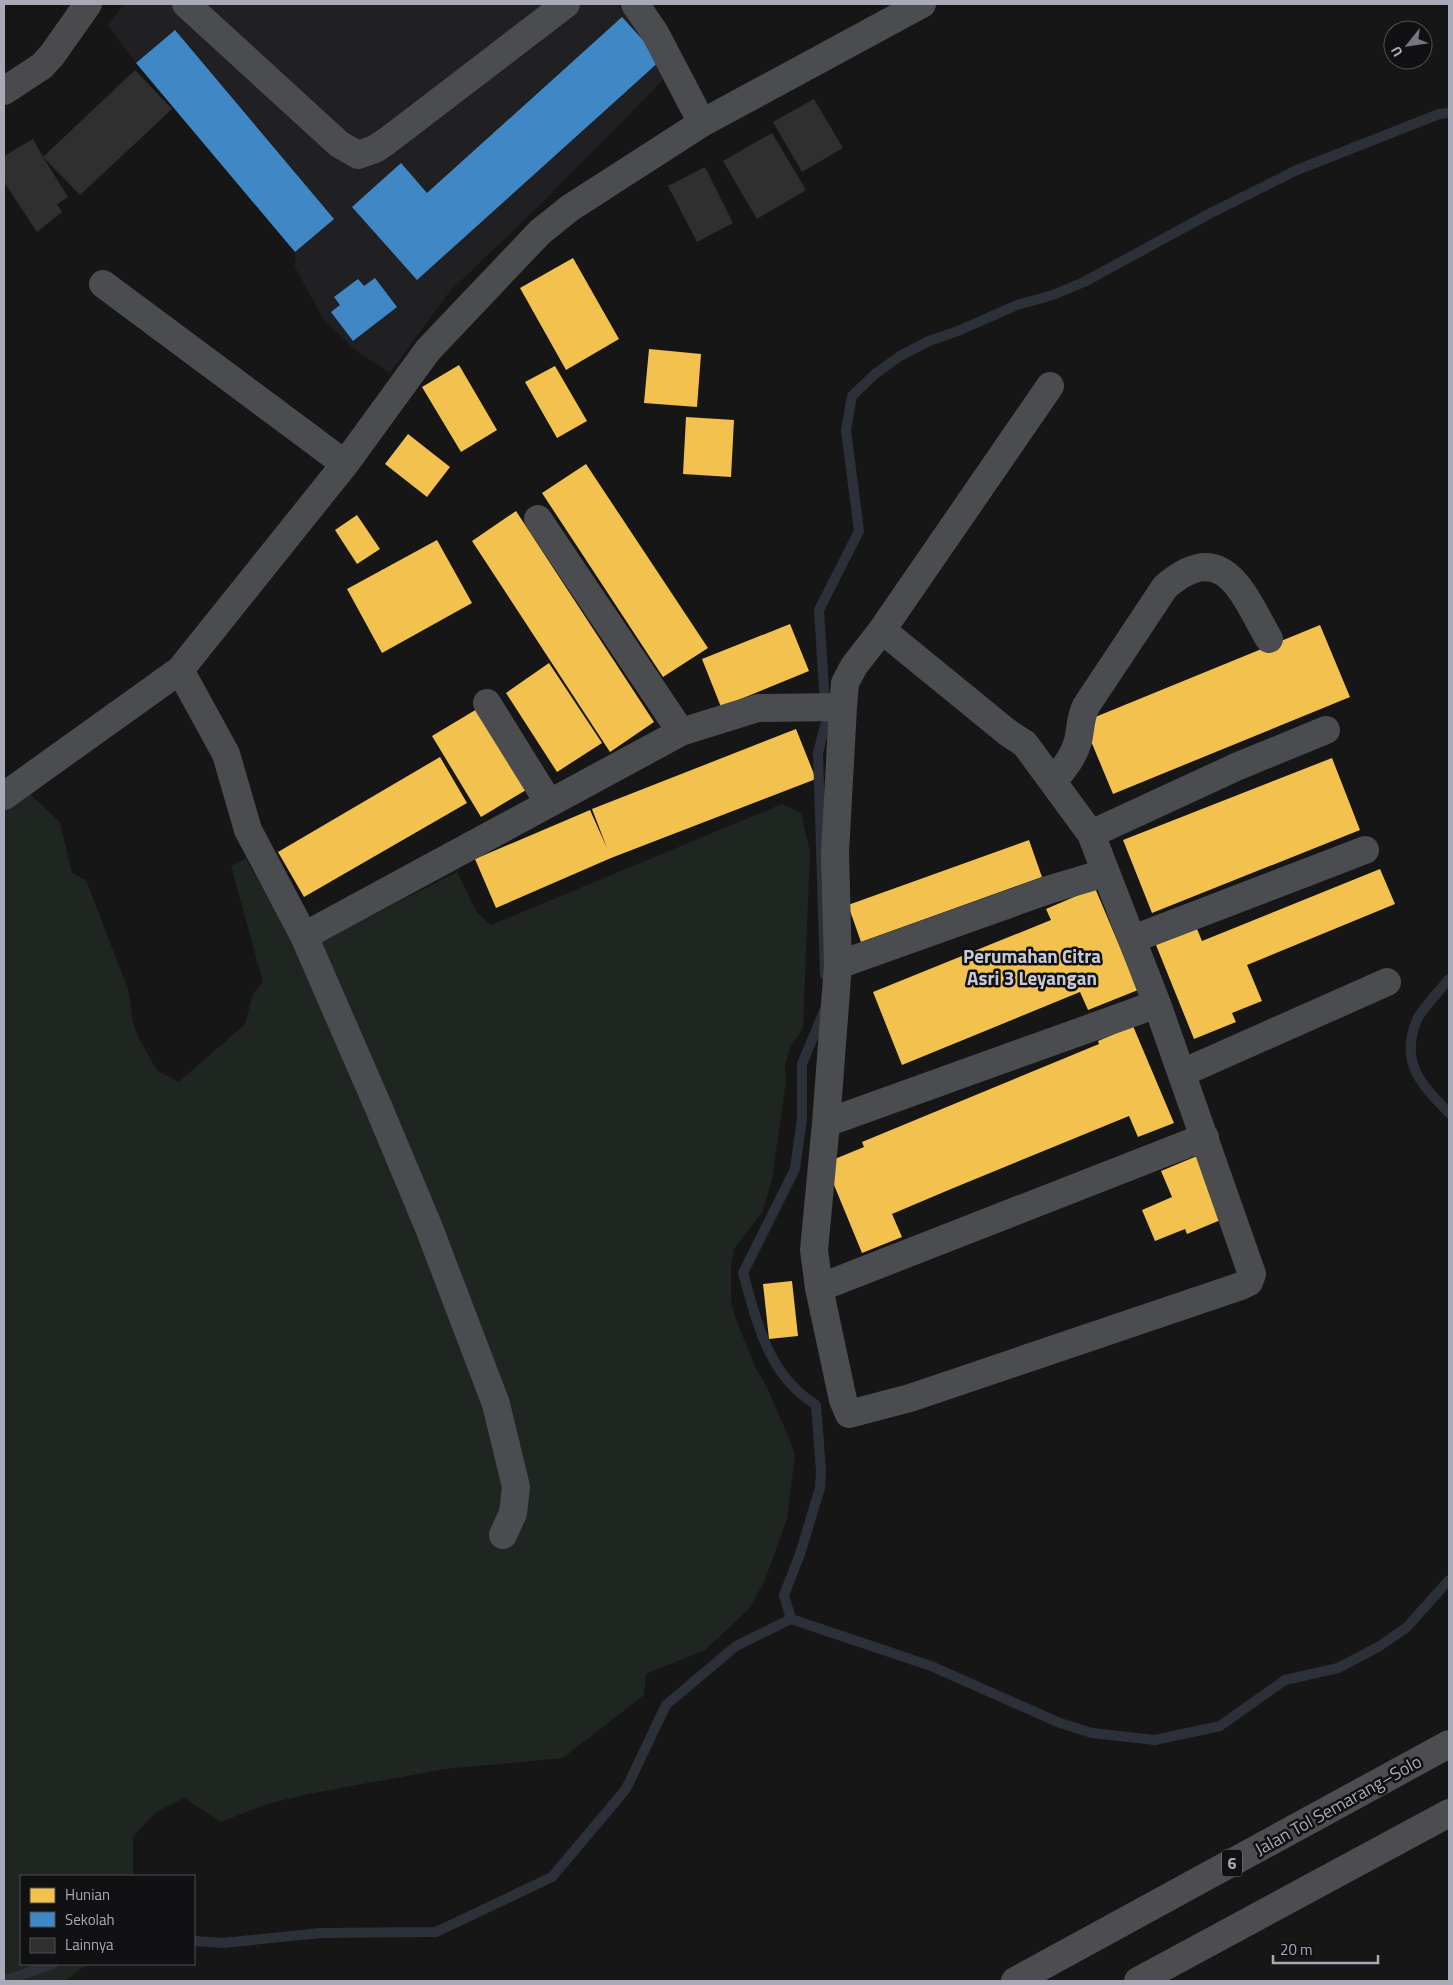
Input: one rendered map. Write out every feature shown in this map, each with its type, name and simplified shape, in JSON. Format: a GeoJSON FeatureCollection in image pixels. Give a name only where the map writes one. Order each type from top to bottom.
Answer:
{"type":"FeatureCollection","features":[{"type":"Feature","properties":{"kind":"highway","name":"Jalan Tol Semarang–Solo"},"geometry":{"type":"LineString","coordinates":[[1016,1981],[1449,1744]]}},
{"type":"Feature","properties":{"kind":"highway"},"geometry":{"type":"LineString","coordinates":[[1138,1981],[1449,1813]]}},
{"type":"Feature","properties":{"kind":"street"},"geometry":{"type":"LineString","coordinates":[[4,91],[42,66],[58,48],[88,4]]}},
{"type":"Feature","properties":{"kind":"street"},"geometry":{"type":"LineString","coordinates":[[186,4],[339,144],[358,155],[375,149],[387,141],[566,4]]}},
{"type":"Feature","properties":{"kind":"street"},"geometry":{"type":"LineString","coordinates":[[635,4],[656,33],[702,123]]}},
{"type":"Feature","properties":{"kind":"street"},"geometry":{"type":"LineString","coordinates":[[4,796],[180,670],[344,464],[428,350],[540,232],[603,186],[702,123],[922,4]]}},
{"type":"Feature","properties":{"kind":"street"},"geometry":{"type":"LineString","coordinates":[[102,284],[344,464]]}},
{"type":"Feature","properties":{"kind":"street"},"geometry":{"type":"LineString","coordinates":[[882,630],[1007,732],[1026,744],[1091,834],[1157,1004],[1252,1269],[1249,1282],[1241,1286],[910,1398],[853,1414],[847,1411],[843,1400],[819,1288],[814,1250],[838,965],[829,708],[854,666],[882,630],[1050,386]]}},
{"type":"Feature","properties":{"kind":"street"},"geometry":{"type":"LineString","coordinates":[[538,519],[681,732]]}},
{"type":"Feature","properties":{"kind":"street"},"geometry":{"type":"LineString","coordinates":[[1053,782],[1075,752],[1079,739],[1080,718],[1086,706],[1165,587],[1179,575],[1212,567],[1220,570],[1236,584],[1269,639]]}},
{"type":"Feature","properties":{"kind":"street"},"geometry":{"type":"LineString","coordinates":[[180,670],[226,754],[248,830],[304,936],[429,1228],[496,1404],[516,1487],[513,1514],[503,1536]]}},
{"type":"Feature","properties":{"kind":"street"},"geometry":{"type":"LineString","coordinates":[[487,703],[549,803]]}},
{"type":"Feature","properties":{"kind":"street"},"geometry":{"type":"LineString","coordinates":[[304,936],[681,732],[758,708],[829,708]]}},
{"type":"Feature","properties":{"kind":"street"},"geometry":{"type":"LineString","coordinates":[[1091,834],[1236,767],[1326,730]]}},
{"type":"Feature","properties":{"kind":"street"},"geometry":{"type":"LineString","coordinates":[[1133,940],[1365,850]]}},
{"type":"Feature","properties":{"kind":"street"},"geometry":{"type":"LineString","coordinates":[[838,965],[1051,890],[1105,873]]}},
{"type":"Feature","properties":{"kind":"street"},"geometry":{"type":"LineString","coordinates":[[1182,1073],[1387,982]]}},
{"type":"Feature","properties":{"kind":"street"},"geometry":{"type":"LineString","coordinates":[[826,1123],[1157,1004]]}},
{"type":"Feature","properties":{"kind":"street"},"geometry":{"type":"LineString","coordinates":[[819,1288],[1205,1137]]}},
{"type":"Feature","properties":{"kind":"shaded area"},"geometry":{"type":"Polygon","coordinates":[[[125,4],[616,4],[646,31],[668,75],[540,205],[449,292],[390,373],[355,350],[322,317],[295,267],[295,252],[136,63],[107,25],[125,4]]]}},
{"type":"Feature","properties":{"kind":"shaded area"},"geometry":{"type":"Polygon","coordinates":[[[17,782],[60,822],[72,873],[86,880],[128,989],[133,1022],[139,1039],[157,1070],[179,1082],[245,1024],[253,994],[263,982],[231,866],[246,859],[273,907],[320,942],[457,872],[476,911],[491,925],[782,804],[801,813],[810,851],[803,1028],[790,1048],[785,1065],[786,1082],[772,1179],[763,1211],[734,1249],[731,1266],[731,1300],[735,1317],[795,1455],[787,1519],[765,1580],[750,1608],[705,1650],[646,1674],[644,1695],[563,1758],[445,1769],[308,1794],[267,1804],[221,1822],[184,1798],[155,1813],[133,1837],[133,1875],[20,1875],[20,1965],[86,1965],[65,1981],[4,1981],[4,790],[17,782]]]}},
{"type":"Feature","properties":{"kind":"building: Hunian"},"geometry":{"type":"Polygon","coordinates":[[[573,258],[619,339],[566,370],[520,288],[573,258]]]}},
{"type":"Feature","properties":{"kind":"building: Hunian"},"geometry":{"type":"Polygon","coordinates":[[[649,349],[701,354],[697,407],[644,403],[649,349]]]}},
{"type":"Feature","properties":{"kind":"building: Hunian"},"geometry":{"type":"Polygon","coordinates":[[[459,365],[497,430],[461,452],[422,387],[459,365]]]}},
{"type":"Feature","properties":{"kind":"building: Hunian"},"geometry":{"type":"Polygon","coordinates":[[[555,366],[587,421],[557,438],[525,382],[555,366]]]}},
{"type":"Feature","properties":{"kind":"building: Hunian"},"geometry":{"type":"Polygon","coordinates":[[[686,417],[734,420],[731,477],[683,474],[686,417]]]}},
{"type":"Feature","properties":{"kind":"building: Hunian"},"geometry":{"type":"Polygon","coordinates":[[[408,434],[450,467],[427,497],[385,464],[408,434]]]}},
{"type":"Feature","properties":{"kind":"building: Hunian"},"geometry":{"type":"Polygon","coordinates":[[[586,464],[708,648],[663,677],[542,493],[586,464]]]}},
{"type":"Feature","properties":{"kind":"building: Hunian"},"geometry":{"type":"Polygon","coordinates":[[[516,511],[654,722],[610,752],[472,541],[516,511]]]}},
{"type":"Feature","properties":{"kind":"building: Hunian"},"geometry":{"type":"Polygon","coordinates":[[[357,515],[380,549],[357,564],[335,530],[357,515]]]}},
{"type":"Feature","properties":{"kind":"building: Hunian"},"geometry":{"type":"Polygon","coordinates":[[[437,540],[472,603],[382,653],[347,589],[437,540]]]}},
{"type":"Feature","properties":{"kind":"building: Hunian"},"geometry":{"type":"Polygon","coordinates":[[[790,624],[809,671],[721,707],[702,659],[790,624]]]}},
{"type":"Feature","properties":{"kind":"building: Hunian"},"geometry":{"type":"Polygon","coordinates":[[[1320,625],[1350,697],[1113,794],[1083,722],[1320,625]]]}},
{"type":"Feature","properties":{"kind":"building: Hunian"},"geometry":{"type":"Polygon","coordinates":[[[549,663],[602,743],[557,772],[506,693],[549,663]]]}},
{"type":"Feature","properties":{"kind":"building: Hunian"},"geometry":{"type":"Polygon","coordinates":[[[477,709],[526,790],[481,817],[432,736],[477,709]]]}},
{"type":"Feature","properties":{"kind":"building: Hunian"},"geometry":{"type":"Polygon","coordinates":[[[796,729],[816,779],[611,858],[496,908],[475,859],[590,810],[607,848],[592,809],[796,729]]]}},
{"type":"Feature","properties":{"kind":"building: Hunian"},"geometry":{"type":"Polygon","coordinates":[[[440,757],[467,803],[304,897],[278,852],[440,757]]]}},
{"type":"Feature","properties":{"kind":"building: Hunian"},"geometry":{"type":"Polygon","coordinates":[[[1332,758],[1360,830],[1152,913],[1123,840],[1332,758]]]}},
{"type":"Feature","properties":{"kind":"building: Hunian"},"geometry":{"type":"Polygon","coordinates":[[[1029,840],[1042,877],[861,942],[848,905],[1029,840]]]}},
{"type":"Feature","properties":{"kind":"building: Hunian"},"geometry":{"type":"Polygon","coordinates":[[[1380,869],[1395,904],[1247,965],[1262,1001],[1232,1013],[1236,1022],[1194,1039],[1156,945],[1197,929],[1202,941],[1380,869]]]}},
{"type":"Feature","properties":{"kind":"building: Hunian"},"geometry":{"type":"Polygon","coordinates":[[[1095,888],[1138,990],[1088,1010],[1080,992],[902,1065],[873,992],[1051,920],[1046,909],[1095,888]]]}},
{"type":"Feature","properties":{"kind":"building: Hunian"},"geometry":{"type":"Polygon","coordinates":[[[1133,1026],[1174,1123],[1138,1137],[1129,1116],[951,1189],[892,1214],[902,1237],[862,1253],[825,1163],[864,1147],[862,1142],[1099,1044],[1098,1041],[1133,1026]]]}},
{"type":"Feature","properties":{"kind":"building: Hunian"},"geometry":{"type":"Polygon","coordinates":[[[1197,1156],[1223,1219],[1187,1234],[1185,1229],[1155,1241],[1142,1210],[1172,1197],[1161,1171],[1197,1156]]]}},
{"type":"Feature","properties":{"kind":"building: Hunian"},"geometry":{"type":"Polygon","coordinates":[[[792,1281],[798,1336],[769,1339],[763,1284],[792,1281]]]}},
{"type":"Feature","properties":{"kind":"building: Sekolah"},"geometry":{"type":"Polygon","coordinates":[[[622,17],[661,60],[417,280],[352,207],[401,163],[427,193],[622,17]]]}},
{"type":"Feature","properties":{"kind":"building: Sekolah"},"geometry":{"type":"Polygon","coordinates":[[[175,30],[334,219],[295,252],[136,63],[175,30]]]}},
{"type":"Feature","properties":{"kind":"building: Sekolah"},"geometry":{"type":"Polygon","coordinates":[[[375,278],[397,307],[353,341],[331,312],[340,305],[334,297],[358,279],[364,286],[375,278]]]}},
{"type":"Feature","properties":{"kind":"building: Lainnya"},"geometry":{"type":"Polygon","coordinates":[[[135,70],[172,109],[80,195],[43,157],[135,70]]]}},
{"type":"Feature","properties":{"kind":"building: Lainnya"},"geometry":{"type":"Polygon","coordinates":[[[814,99],[843,148],[802,172],[773,122],[814,99]]]}},
{"type":"Feature","properties":{"kind":"building: Lainnya"},"geometry":{"type":"Polygon","coordinates":[[[772,133],[806,190],[757,219],[723,161],[772,133]]]}},
{"type":"Feature","properties":{"kind":"building: Lainnya"},"geometry":{"type":"Polygon","coordinates":[[[33,139],[68,197],[57,204],[62,212],[37,232],[4,182],[4,156],[33,139]]]}},
{"type":"Feature","properties":{"kind":"building: Lainnya"},"geometry":{"type":"Polygon","coordinates":[[[705,167],[733,223],[697,242],[668,186],[705,167]]]}},
{"type":"Feature","properties":{"kind":"waterway"},"geometry":{"type":"LineString","coordinates":[[825,975],[818,753],[826,722],[819,610],[859,531],[846,430],[852,396],[875,374],[900,356],[929,341],[958,331],[1017,305],[1053,295],[1084,282],[1209,214],[1297,170],[1439,114],[1449,113]]}},
{"type":"Feature","properties":{"kind":"waterway"},"geometry":{"type":"LineString","coordinates":[[1449,979],[1418,1017],[1412,1037],[1411,1050],[1412,1062],[1422,1083],[1449,1113]]}},
{"type":"Feature","properties":{"kind":"waterway"},"geometry":{"type":"LineString","coordinates":[[791,1619],[784,1595],[800,1554],[820,1488],[821,1471],[816,1405],[786,1379],[776,1364],[760,1330],[743,1273],[795,1169],[802,1118],[802,1064],[825,1009]]}},
{"type":"Feature","properties":{"kind":"waterway"},"geometry":{"type":"LineString","coordinates":[[195,1941],[223,1943],[321,1933],[436,1932],[552,1877],[626,1789],[666,1705],[736,1646],[791,1619],[931,1666],[1060,1723],[1092,1733],[1155,1740],[1220,1726],[1285,1680],[1338,1668],[1380,1646],[1407,1627],[1449,1580]]}},
{"type":"Feature","properties":{"kind":"waterway"},"geometry":{"type":"LineString","coordinates":[[4,1981],[50,1965]]}},
{"type":"Feature","properties":{"kind":"district","name":"Perumahan Citra Asri 3 Leyangan"},"geometry":{"type":"Point","coordinates":[1032,966]}}]}
